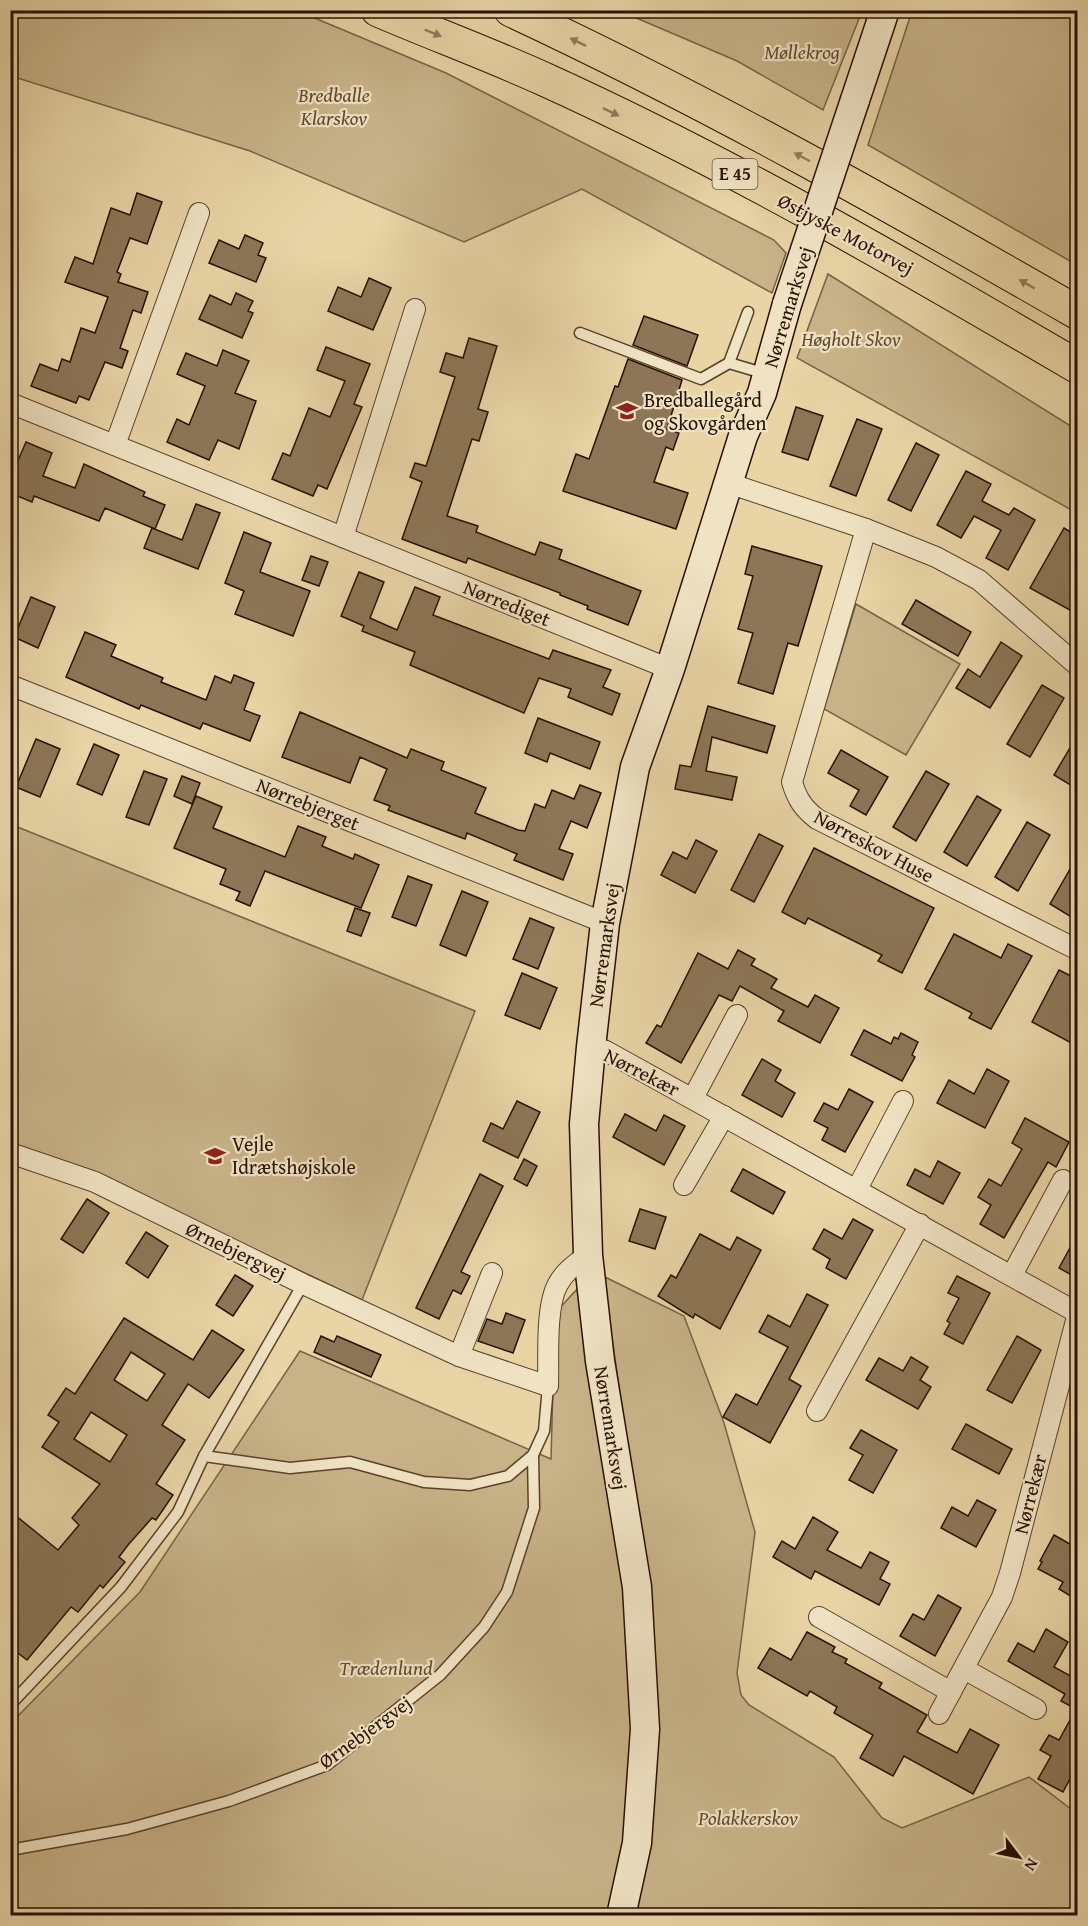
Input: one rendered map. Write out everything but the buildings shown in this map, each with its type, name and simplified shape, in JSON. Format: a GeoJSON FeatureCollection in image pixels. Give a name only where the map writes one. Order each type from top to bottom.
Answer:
{"type":"FeatureCollection","features":[{"type":"Feature","properties":{"kind":"highway","name":"Østjyske Motorvej"},"geometry":{"type":"LineString","coordinates":[[378,10],[546,80],[704,157],[920,274],[1077,367]]}},
{"type":"Feature","properties":{"kind":"highway","name":"E 45"},"geometry":{"type":"LineString","coordinates":[[511,10],[721,113],[887,203],[1077,313]]}},
{"type":"Feature","properties":{"kind":"highway"},"geometry":{"type":"LineString","coordinates":[[920,274],[1077,391]]}},
{"type":"Feature","properties":{"kind":"street","name":"Nørremarksvej"},"geometry":{"type":"LineString","coordinates":[[621,1916],[637,1843],[645,1729],[638,1587],[600,1361],[588,1255],[584,1124],[605,922],[635,767],[670,669],[728,483],[768,375],[787,304],[885,10]]}},
{"type":"Feature","properties":{"kind":"street"},"geometry":{"type":"LineString","coordinates":[[115,445],[199,213]]}},
{"type":"Feature","properties":{"kind":"street"},"geometry":{"type":"LineString","coordinates":[[343,537],[415,309]]}},
{"type":"Feature","properties":{"kind":"street","name":"Nørrediget"},"geometry":{"type":"LineString","coordinates":[[10,404],[670,669]]}},
{"type":"Feature","properties":{"kind":"street"},"geometry":{"type":"LineString","coordinates":[[728,483],[866,529],[936,557],[979,580],[1077,666]]}},
{"type":"Feature","properties":{"kind":"street","name":"Nørreskov Huse"},"geometry":{"type":"LineString","coordinates":[[866,529],[792,782],[797,797],[804,809],[817,819],[1077,950]]}},
{"type":"Feature","properties":{"kind":"street","name":"Nørrebjerget"},"geometry":{"type":"LineString","coordinates":[[10,685],[605,922]]}},
{"type":"Feature","properties":{"kind":"street","name":"Nørrekær"},"geometry":{"type":"LineString","coordinates":[[693,1098],[737,1015]]}},
{"type":"Feature","properties":{"kind":"street","name":"Nørrekær"},"geometry":{"type":"LineString","coordinates":[[591,1047],[606,1052],[693,1098],[1077,1313],[1010,1573],[1002,1596],[939,1714]]}},
{"type":"Feature","properties":{"kind":"street"},"geometry":{"type":"LineString","coordinates":[[857,1189],[903,1101]]}},
{"type":"Feature","properties":{"kind":"street"},"geometry":{"type":"LineString","coordinates":[[684,1185],[724,1116]]}},
{"type":"Feature","properties":{"kind":"street","name":"Ørnebjergvej"},"geometry":{"type":"LineString","coordinates":[[10,1153],[95,1182],[303,1284],[459,1356],[548,1386],[552,1302],[557,1285],[567,1271],[588,1255]]}},
{"type":"Feature","properties":{"kind":"street"},"geometry":{"type":"LineString","coordinates":[[1012,1275],[1063,1180]]}},
{"type":"Feature","properties":{"kind":"street"},"geometry":{"type":"LineString","coordinates":[[816,1411],[920,1224]]}},
{"type":"Feature","properties":{"kind":"street"},"geometry":{"type":"LineString","coordinates":[[459,1356],[492,1273]]}},
{"type":"Feature","properties":{"kind":"street"},"geometry":{"type":"LineString","coordinates":[[819,1617],[951,1692]]}},
{"type":"Feature","properties":{"kind":"street"},"geometry":{"type":"LineString","coordinates":[[964,1669],[1036,1708]]}},
{"type":"Feature","properties":{"kind":"lane"},"geometry":{"type":"LineString","coordinates":[[580,333],[701,379],[729,363],[748,312]]}},
{"type":"Feature","properties":{"kind":"lane"},"geometry":{"type":"LineString","coordinates":[[729,363],[768,375]]}},
{"type":"Feature","properties":{"kind":"lane"},"geometry":{"type":"LineString","coordinates":[[10,1705],[121,1587],[178,1512],[204,1456],[303,1284]]}},
{"type":"Feature","properties":{"kind":"lane","name":"Ørnebjergvej"},"geometry":{"type":"LineString","coordinates":[[204,1456],[291,1468],[350,1462],[424,1482],[470,1485],[508,1476],[533,1455],[544,1431],[548,1386]]}},
{"type":"Feature","properties":{"kind":"lane","name":"Ørnebjergvej"},"geometry":{"type":"LineString","coordinates":[[10,1850],[127,1829],[229,1801],[327,1766],[440,1675],[484,1627],[507,1592],[520,1558],[534,1508],[533,1455]]}},
{"type":"Feature","properties":{"kind":"green space"},"geometry":{"type":"Polygon","coordinates":[[[1071,10],[1078,14],[1077,265],[868,145],[912,11],[1071,10]]]}},
{"type":"Feature","properties":{"kind":"green space","name":"Bredballe Klarskov"},"geometry":{"type":"Polygon","coordinates":[[[10,11],[298,11],[446,73],[774,240],[786,253],[772,293],[582,189],[464,242],[250,151],[11,76],[10,11]]]}},
{"type":"Feature","properties":{"kind":"green space","name":"Møllekrog"},"geometry":{"type":"Polygon","coordinates":[[[620,11],[862,11],[823,110],[737,61],[620,11]]]}},
{"type":"Feature","properties":{"kind":"green space","name":"Høgholt Skov"},"geometry":{"type":"Polygon","coordinates":[[[828,274],[1077,430],[1077,513],[797,358],[828,274]]]}},
{"type":"Feature","properties":{"kind":"green space"},"geometry":{"type":"Polygon","coordinates":[[[856,604],[960,664],[906,755],[824,709],[856,604]]]}},
{"type":"Feature","properties":{"kind":"green space"},"geometry":{"type":"Polygon","coordinates":[[[10,824],[475,1011],[362,1300],[98,1175],[11,1148],[10,824]]]}},
{"type":"Feature","properties":{"kind":"green space","name":"Polakkerskov"},"geometry":{"type":"Polygon","coordinates":[[[603,1276],[684,1316],[724,1423],[755,1532],[737,1673],[741,1695],[749,1705],[834,1757],[882,1818],[902,1828],[1029,1777],[1071,1809],[1077,1802],[1077,1915],[630,1915],[650,1600],[603,1276]]]}},
{"type":"Feature","properties":{"kind":"green space","name":"Trædenlund"},"geometry":{"type":"Polygon","coordinates":[[[580,1286],[634,1649],[627,1835],[612,1915],[11,1916],[11,1723],[140,1592],[300,1351],[551,1459],[555,1313],[580,1286]]]}},
{"type":"Feature","properties":{"kind":"place","name":"Bredballegård og Skovgården"},"geometry":{"type":"Point","coordinates":[627,411]}},
{"type":"Feature","properties":{"kind":"place","name":"Vejle Idrætshøjskole"},"geometry":{"type":"Point","coordinates":[215,1156]}}]}
